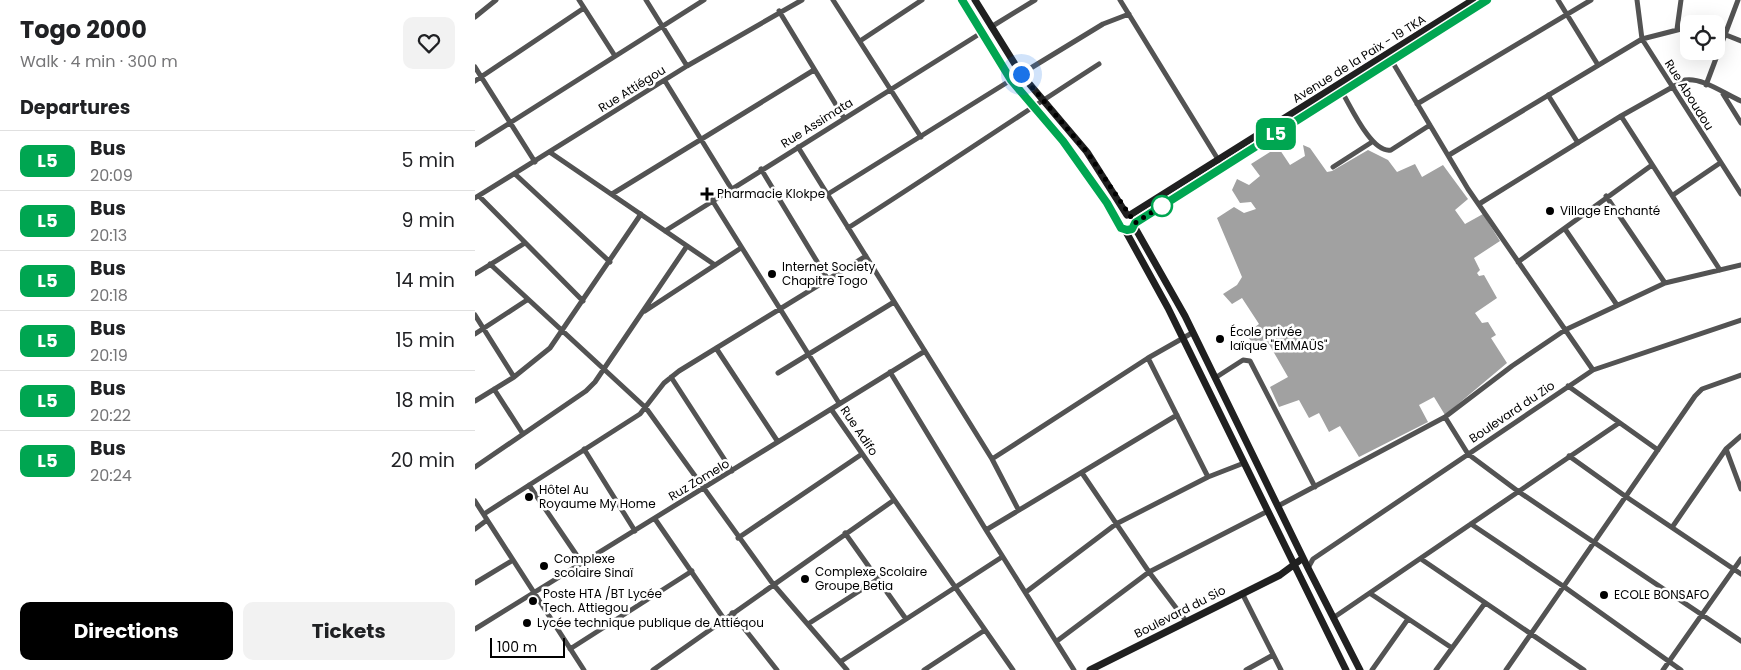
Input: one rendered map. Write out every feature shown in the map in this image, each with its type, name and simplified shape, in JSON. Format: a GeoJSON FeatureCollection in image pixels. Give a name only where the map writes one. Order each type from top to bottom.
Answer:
{"type":"FeatureCollection","features":[{"type":"Feature","properties":{"kind":"main road"},"geometry":{"type":"LineString","coordinates":[[962,0],[981,34],[1011,80],[1076,158],[1119,221],[1120,226],[1125,230],[1181,337],[1347,670]]}},
{"type":"Feature","properties":{"kind":"main road"},"geometry":{"type":"LineString","coordinates":[[975,0],[1021,74],[1087,152],[1129,215],[1178,303],[1303,558],[1361,670]]}},
{"type":"Feature","properties":{"kind":"main road","name":"Avenue de la Paix - 19 TKA"},"geometry":{"type":"LineString","coordinates":[[1129,215],[1389,58],[1473,0]]}},
{"type":"Feature","properties":{"kind":"main road"},"geometry":{"type":"LineString","coordinates":[[1125,230],[1342,92],[1389,58],[1487,0]]}},
{"type":"Feature","properties":{"kind":"main road"},"geometry":{"type":"LineString","coordinates":[[1119,221],[1122,216],[1129,215]]}},
{"type":"Feature","properties":{"kind":"main road","name":"Boulevard du Sio"},"geometry":{"type":"LineString","coordinates":[[1090,670],[1280,575],[1303,558]]}},
{"type":"Feature","properties":{"kind":"main road","name":"Boulevard du Sio"},"geometry":{"type":"LineString","coordinates":[[1280,575],[1298,573],[1308,568]]}},
{"type":"Feature","properties":{"kind":"street"},"geometry":{"type":"LineString","coordinates":[[579,0],[615,56]]}},
{"type":"Feature","properties":{"kind":"street"},"geometry":{"type":"LineString","coordinates":[[646,0],[687,66]]}},
{"type":"Feature","properties":{"kind":"street"},"geometry":{"type":"LineString","coordinates":[[475,145],[511,124],[704,0]]}},
{"type":"Feature","properties":{"kind":"street","name":"Rue Attiégou"},"geometry":{"type":"LineString","coordinates":[[477,197],[551,153],[687,66],[779,11],[802,0]]}},
{"type":"Feature","properties":{"kind":"street"},"geometry":{"type":"LineString","coordinates":[[833,0],[921,137]]}},
{"type":"Feature","properties":{"kind":"street"},"geometry":{"type":"LineString","coordinates":[[860,41],[922,0]]}},
{"type":"Feature","properties":{"kind":"street"},"geometry":{"type":"LineString","coordinates":[[991,27],[1035,0]]}},
{"type":"Feature","properties":{"kind":"street"},"geometry":{"type":"LineString","coordinates":[[1120,0],[1219,161]]}},
{"type":"Feature","properties":{"kind":"street"},"geometry":{"type":"LineString","coordinates":[[1558,0],[1598,65]]}},
{"type":"Feature","properties":{"kind":"street"},"geometry":{"type":"LineString","coordinates":[[1417,104],[1591,0]]}},
{"type":"Feature","properties":{"kind":"street","name":"Rue Aboudou"},"geometry":{"type":"LineString","coordinates":[[1637,0],[1642,39],[1741,194]]}},
{"type":"Feature","properties":{"kind":"street"},"geometry":{"type":"LineString","coordinates":[[1677,29],[1681,0]]}},
{"type":"Feature","properties":{"kind":"street"},"geometry":{"type":"LineString","coordinates":[[1738,0],[1725,34],[1741,41]]}},
{"type":"Feature","properties":{"kind":"street"},"geometry":{"type":"LineString","coordinates":[[475,17],[492,1]]}},
{"type":"Feature","properties":{"kind":"street"},"geometry":{"type":"LineString","coordinates":[[475,81],[584,8]]}},
{"type":"Feature","properties":{"kind":"street"},"geometry":{"type":"LineString","coordinates":[[779,11],[845,118]]}},
{"type":"Feature","properties":{"kind":"street"},"geometry":{"type":"LineString","coordinates":[[1021,74],[1103,24],[1129,14]]}},
{"type":"Feature","properties":{"kind":"street"},"geometry":{"type":"LineString","coordinates":[[1449,155],[1642,39],[1680,28]]}},
{"type":"Feature","properties":{"kind":"street","name":"Rue Assimata"},"geometry":{"type":"LineString","coordinates":[[665,231],[731,188],[981,34]]}},
{"type":"Feature","properties":{"kind":"street"},"geometry":{"type":"LineString","coordinates":[[1389,58],[1479,204],[1593,370]]}},
{"type":"Feature","properties":{"kind":"street"},"geometry":{"type":"LineString","coordinates":[[1706,85],[1715,60]]}},
{"type":"Feature","properties":{"kind":"street"},"geometry":{"type":"LineString","coordinates":[[848,228],[1003,129],[1033,106],[1099,64]]}},
{"type":"Feature","properties":{"kind":"street"},"geometry":{"type":"LineString","coordinates":[[475,67],[535,162]]}},
{"type":"Feature","properties":{"kind":"street"},"geometry":{"type":"LineString","coordinates":[[612,194],[700,138],[814,70]]}},
{"type":"Feature","properties":{"kind":"street"},"geometry":{"type":"LineString","coordinates":[[1479,204],[1621,116],[1687,79],[1706,85],[1741,101]]}},
{"type":"Feature","properties":{"kind":"street"},"geometry":{"type":"LineString","coordinates":[[827,194],[1011,80]]}},
{"type":"Feature","properties":{"kind":"street"},"geometry":{"type":"LineString","coordinates":[[665,81],[731,188]]}},
{"type":"Feature","properties":{"kind":"street"},"geometry":{"type":"LineString","coordinates":[[1342,92],[1372,142],[1384,151],[1391,150],[1430,125]]}},
{"type":"Feature","properties":{"kind":"street"},"geometry":{"type":"LineString","coordinates":[[1722,92],[1741,123]]}},
{"type":"Feature","properties":{"kind":"street"},"geometry":{"type":"LineString","coordinates":[[1548,95],[1578,143]]}},
{"type":"Feature","properties":{"kind":"street"},"geometry":{"type":"LineString","coordinates":[[1621,116],[1720,270]]}},
{"type":"Feature","properties":{"kind":"street"},"geometry":{"type":"LineString","coordinates":[[1333,167],[1372,142]]}},
{"type":"Feature","properties":{"kind":"street"},"geometry":{"type":"LineString","coordinates":[[798,147],[993,460],[1018,509]]}},
{"type":"Feature","properties":{"kind":"street"},"geometry":{"type":"LineString","coordinates":[[551,153],[715,265]]}},
{"type":"Feature","properties":{"kind":"street"},"geometry":{"type":"LineString","coordinates":[[1673,195],[1720,163]]}},
{"type":"Feature","properties":{"kind":"street"},"geometry":{"type":"LineString","coordinates":[[1518,262],[1652,164]]}},
{"type":"Feature","properties":{"kind":"street"},"geometry":{"type":"LineString","coordinates":[[761,170],[827,278]]}},
{"type":"Feature","properties":{"kind":"street"},"geometry":{"type":"LineString","coordinates":[[515,174],[609,262]]}},
{"type":"Feature","properties":{"kind":"street"},"geometry":{"type":"LineString","coordinates":[[1606,196],[1665,283]]}},
{"type":"Feature","properties":{"kind":"street"},"geometry":{"type":"LineString","coordinates":[[477,197],[583,301]]}},
{"type":"Feature","properties":{"kind":"street","name":"Rue Adifo"},"geometry":{"type":"LineString","coordinates":[[712,200],[839,403],[831,409],[1013,670]]}},
{"type":"Feature","properties":{"kind":"street"},"geometry":{"type":"LineString","coordinates":[[475,401],[542,356],[583,301],[641,214]]}},
{"type":"Feature","properties":{"kind":"street"},"geometry":{"type":"LineString","coordinates":[[1565,229],[1617,305]]}},
{"type":"Feature","properties":{"kind":"street"},"geometry":{"type":"LineString","coordinates":[[475,274],[525,243]]}},
{"type":"Feature","properties":{"kind":"street"},"geometry":{"type":"LineString","coordinates":[[475,467],[586,391],[604,370],[687,246]]}},
{"type":"Feature","properties":{"kind":"street"},"geometry":{"type":"LineString","coordinates":[[642,312],[741,248]]}},
{"type":"Feature","properties":{"kind":"street"},"geometry":{"type":"LineString","coordinates":[[484,514],[640,414],[671,377],[827,278],[866,256]]}},
{"type":"Feature","properties":{"kind":"street"},"geometry":{"type":"LineString","coordinates":[[490,264],[646,408],[773,584],[847,670]]}},
{"type":"Feature","properties":{"kind":"street"},"geometry":{"type":"LineString","coordinates":[[1278,506],[1445,417],[1512,366],[1565,330],[1665,283],[1741,265]]}},
{"type":"Feature","properties":{"kind":"street"},"geometry":{"type":"LineString","coordinates":[[475,334],[527,300]]}},
{"type":"Feature","properties":{"kind":"street"},"geometry":{"type":"LineString","coordinates":[[779,373],[894,302]]}},
{"type":"Feature","properties":{"kind":"street"},"geometry":{"type":"LineString","coordinates":[[475,315],[514,376]]}},
{"type":"Feature","properties":{"kind":"street","name":"Boulevard du Zio"},"geometry":{"type":"LineString","coordinates":[[1308,568],[1313,559],[1593,370],[1741,320]]}},
{"type":"Feature","properties":{"kind":"street"},"geometry":{"type":"LineString","coordinates":[[993,460],[1148,358],[1181,337],[1192,333]]}},
{"type":"Feature","properties":{"kind":"street"},"geometry":{"type":"LineString","coordinates":[[716,348],[778,442]]}},
{"type":"Feature","properties":{"kind":"street"},"geometry":{"type":"LineString","coordinates":[[839,403],[925,351]]}},
{"type":"Feature","properties":{"kind":"street"},"geometry":{"type":"LineString","coordinates":[[1148,358],[1208,477]]}},
{"type":"Feature","properties":{"kind":"street"},"geometry":{"type":"LineString","coordinates":[[1215,378],[1243,360],[1251,361],[1315,486]]}},
{"type":"Feature","properties":{"kind":"street"},"geometry":{"type":"LineString","coordinates":[[890,372],[985,530],[1074,670]]}},
{"type":"Feature","properties":{"kind":"street"},"geometry":{"type":"LineString","coordinates":[[1506,670],[1697,392],[1741,375]]}},
{"type":"Feature","properties":{"kind":"street"},"geometry":{"type":"LineString","coordinates":[[671,377],[732,471]]}},
{"type":"Feature","properties":{"kind":"street"},"geometry":{"type":"LineString","coordinates":[[1568,386],[1657,450]]}},
{"type":"Feature","properties":{"kind":"street"},"geometry":{"type":"LineString","coordinates":[[494,389],[523,434]]}},
{"type":"Feature","properties":{"kind":"street","name":"Ruz Zomelo"},"geometry":{"type":"LineString","coordinates":[[475,629],[831,409]]}},
{"type":"Feature","properties":{"kind":"street"},"geometry":{"type":"LineString","coordinates":[[985,530],[1177,415]]}},
{"type":"Feature","properties":{"kind":"street"},"geometry":{"type":"LineString","coordinates":[[1445,417],[1468,454],[1519,492],[1595,541],[1741,641]]}},
{"type":"Feature","properties":{"kind":"street"},"geometry":{"type":"LineString","coordinates":[[1333,618],[1371,594],[1619,423]]}},
{"type":"Feature","properties":{"kind":"street"},"geometry":{"type":"LineString","coordinates":[[1673,526],[1726,449],[1741,436]]}},
{"type":"Feature","properties":{"kind":"street"},"geometry":{"type":"LineString","coordinates":[[585,449],[635,531]]}},
{"type":"Feature","properties":{"kind":"street"},"geometry":{"type":"LineString","coordinates":[[1726,449],[1741,488]]}},
{"type":"Feature","properties":{"kind":"street"},"geometry":{"type":"LineString","coordinates":[[738,538],[862,454]]}},
{"type":"Feature","properties":{"kind":"street"},"geometry":{"type":"LineString","coordinates":[[1569,456],[1741,574]]}},
{"type":"Feature","properties":{"kind":"street"},"geometry":{"type":"LineString","coordinates":[[1026,592],[1116,524],[1208,477],[1244,463]]}},
{"type":"Feature","properties":{"kind":"street"},"geometry":{"type":"LineString","coordinates":[[1081,473],[1149,572],[1186,621]]}},
{"type":"Feature","properties":{"kind":"street"},"geometry":{"type":"LineString","coordinates":[[529,485],[582,563]]}},
{"type":"Feature","properties":{"kind":"street"},"geometry":{"type":"LineString","coordinates":[[475,500],[584,670]]}},
{"type":"Feature","properties":{"kind":"street"},"geometry":{"type":"LineString","coordinates":[[653,670],[894,500]]}},
{"type":"Feature","properties":{"kind":"street"},"geometry":{"type":"LineString","coordinates":[[1057,641],[1149,572],[1268,511]]}},
{"type":"Feature","properties":{"kind":"street"},"geometry":{"type":"LineString","coordinates":[[655,518],[724,619]]}},
{"type":"Feature","properties":{"kind":"street"},"geometry":{"type":"LineString","coordinates":[[475,529],[487,520]]}},
{"type":"Feature","properties":{"kind":"street"},"geometry":{"type":"LineString","coordinates":[[1471,524],[1563,586],[1681,670]]}},
{"type":"Feature","properties":{"kind":"street"},"geometry":{"type":"LineString","coordinates":[[845,533],[906,619]]}},
{"type":"Feature","properties":{"kind":"street"},"geometry":{"type":"LineString","coordinates":[[840,662],[1002,557]]}},
{"type":"Feature","properties":{"kind":"street"},"geometry":{"type":"LineString","coordinates":[[1303,558],[1313,559]]}},
{"type":"Feature","properties":{"kind":"street"},"geometry":{"type":"LineString","coordinates":[[1421,559],[1584,670]]}},
{"type":"Feature","properties":{"kind":"street"},"geometry":{"type":"LineString","coordinates":[[1663,670],[1741,559]]}},
{"type":"Feature","properties":{"kind":"street"},"geometry":{"type":"LineString","coordinates":[[475,583],[513,560]]}},
{"type":"Feature","properties":{"kind":"street"},"geometry":{"type":"LineString","coordinates":[[570,649],[692,571]]}},
{"type":"Feature","properties":{"kind":"street"},"geometry":{"type":"LineString","coordinates":[[808,624],[877,579]]}},
{"type":"Feature","properties":{"kind":"street"},"geometry":{"type":"LineString","coordinates":[[1242,593],[1281,670]]}},
{"type":"Feature","properties":{"kind":"street"},"geometry":{"type":"LineString","coordinates":[[1371,594],[1452,648]]}},
{"type":"Feature","properties":{"kind":"street"},"geometry":{"type":"LineString","coordinates":[[1436,670],[1485,603]]}},
{"type":"Feature","properties":{"kind":"street"},"geometry":{"type":"LineString","coordinates":[[732,613],[777,670]]}},
{"type":"Feature","properties":{"kind":"street"},"geometry":{"type":"LineString","coordinates":[[1372,670],[1408,619]]}},
{"type":"Feature","properties":{"kind":"street"},"geometry":{"type":"LineString","coordinates":[[924,670],[985,630]]}},
{"type":"Feature","properties":{"kind":"street"},"geometry":{"type":"LineString","coordinates":[[1246,670],[1273,655]]}},
{"type":"Feature","properties":{"kind":"shaded area"},"geometry":{"type":"Polygon","coordinates":[[[1303,145],[1310,148],[1327,172],[1368,150],[1388,160],[1397,172],[1415,164],[1422,177],[1443,165],[1468,199],[1455,210],[1465,224],[1483,214],[1500,241],[1474,258],[1480,270],[1477,273],[1479,276],[1484,275],[1497,298],[1475,313],[1482,323],[1488,322],[1496,335],[1491,338],[1507,363],[1445,415],[1434,397],[1419,405],[1428,422],[1359,457],[1340,426],[1329,432],[1319,413],[1309,418],[1299,400],[1279,407],[1270,387],[1288,377],[1269,344],[1256,348],[1246,334],[1259,324],[1242,298],[1232,304],[1223,294],[1237,285],[1242,277],[1217,218],[1234,207],[1244,213],[1256,209],[1251,202],[1240,203],[1232,190],[1237,179],[1249,185],[1260,176],[1251,164],[1278,147],[1290,165],[1305,156],[1303,145]]]}},
{"type":"Feature","properties":{"kind":"bus line","name":"L5"},"geometry":{"type":"LineString","coordinates":[[962,0],[981,34],[1011,80],[1063,141],[1119,221],[1121,228],[1127,230],[1132,229],[1135,223],[1487,0]]}},
{"type":"Feature","properties":{"kind":"place","name":"Pharmacie Klokpe"},"geometry":{"type":"Point","coordinates":[707,194]}},
{"type":"Feature","properties":{"kind":"place","name":"Village Enchanté"},"geometry":{"type":"Point","coordinates":[1550,211]}},
{"type":"Feature","properties":{"kind":"place","name":"Internet Society Chapitre Togo"},"geometry":{"type":"Point","coordinates":[772,274]}},
{"type":"Feature","properties":{"kind":"place","name":"École privée laïque \"EMMAÜS\""},"geometry":{"type":"Point","coordinates":[1220,339]}},
{"type":"Feature","properties":{"kind":"place","name":"Hôtel Au Royaume My Home"},"geometry":{"type":"Point","coordinates":[529,497]}},
{"type":"Feature","properties":{"kind":"place","name":"Complexe scolaire Sinaï"},"geometry":{"type":"Point","coordinates":[544,566]}},
{"type":"Feature","properties":{"kind":"place","name":"Complexe Scolaire Groupe Betia"},"geometry":{"type":"Point","coordinates":[805,579]}},
{"type":"Feature","properties":{"kind":"place","name":"ECOLE BONSAFO"},"geometry":{"type":"Point","coordinates":[1604,595]}},
{"type":"Feature","properties":{"kind":"place","name":"Poste HTA /BT Lycée Tech. Attiegou"},"geometry":{"type":"Point","coordinates":[533,601]}},
{"type":"Feature","properties":{"kind":"place","name":"Lycée technique publique de Attiéqou"},"geometry":{"type":"Point","coordinates":[527,623]}},
{"type":"Feature","properties":{"kind":"route"},"geometry":{"type":"LineString","coordinates":[[1021,74],[1087,152],[1127,214],[1133,218],[1135,223],[1162,206]]}}]}
